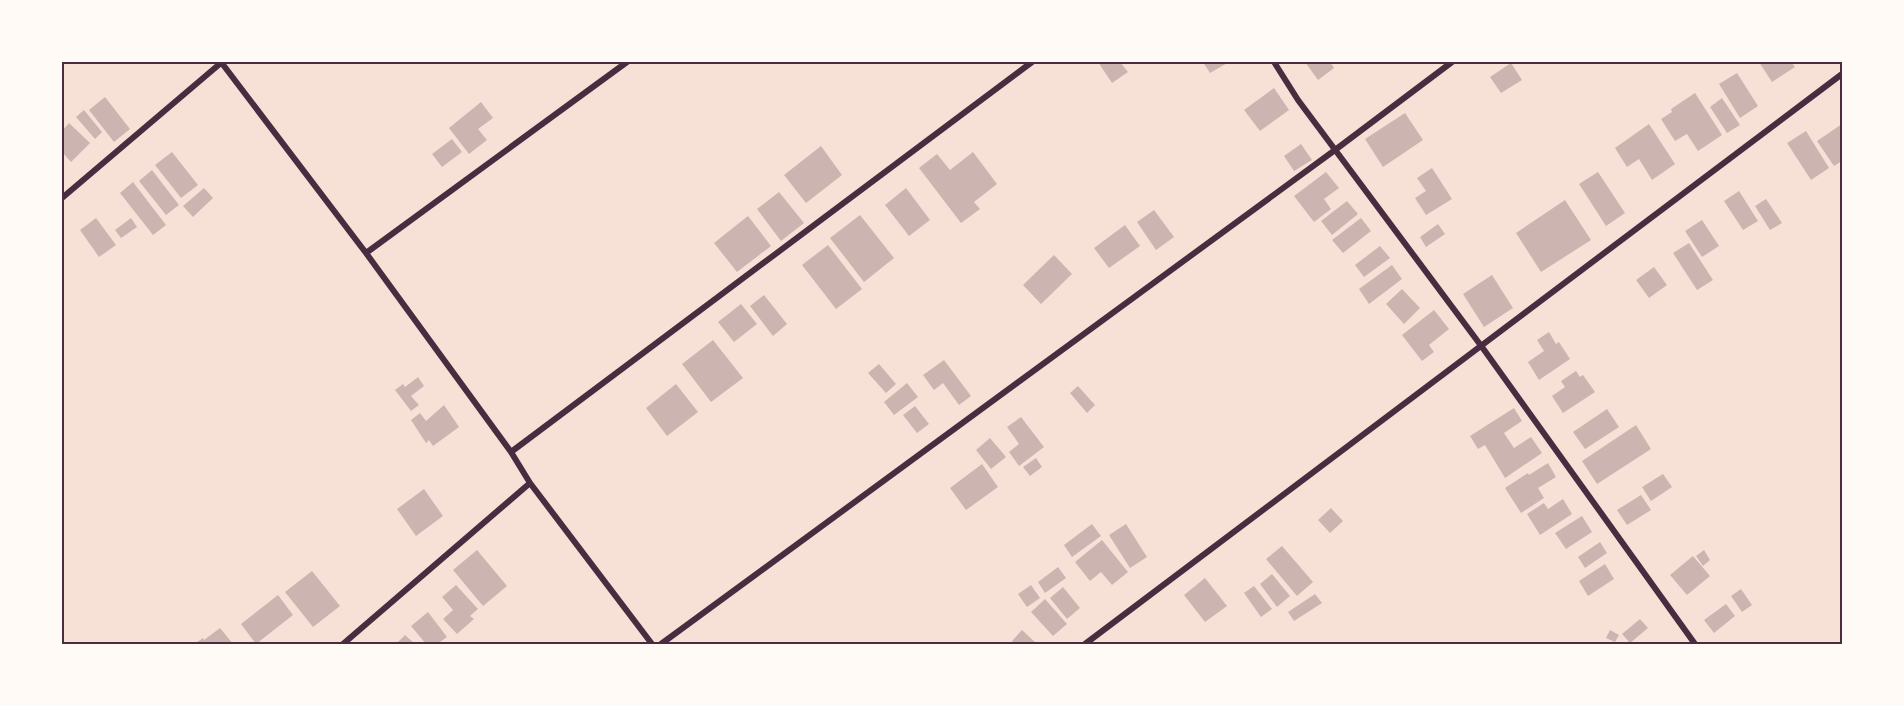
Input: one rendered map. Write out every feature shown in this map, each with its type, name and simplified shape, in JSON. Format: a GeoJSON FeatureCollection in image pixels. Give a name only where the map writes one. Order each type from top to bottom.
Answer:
{"type":"FeatureCollection","features":[{"type":"Feature","properties":{"kind":"street"},"geometry":{"type":"LineString","coordinates":[[62,198],[222,62],[366,253],[511,452],[530,483],[652,645]]}},
{"type":"Feature","properties":{"kind":"street"},"geometry":{"type":"LineString","coordinates":[[366,253],[627,62]]}},
{"type":"Feature","properties":{"kind":"street"},"geometry":{"type":"LineString","coordinates":[[511,452],[1032,62]]}},
{"type":"Feature","properties":{"kind":"street"},"geometry":{"type":"LineString","coordinates":[[1274,62],[1298,100],[1482,347],[1695,645]]}},
{"type":"Feature","properties":{"kind":"street"},"geometry":{"type":"LineString","coordinates":[[661,645],[1452,62]]}},
{"type":"Feature","properties":{"kind":"street"},"geometry":{"type":"LineString","coordinates":[[1084,645],[1842,74]]}},
{"type":"Feature","properties":{"kind":"street"},"geometry":{"type":"LineString","coordinates":[[343,645],[530,483]]}},
{"type":"Feature","properties":{"kind":"building"},"geometry":{"type":"Polygon","coordinates":[[[1098,62],[1120,62],[1128,72],[1112,83],[1098,62]]]}},
{"type":"Feature","properties":{"kind":"building"},"geometry":{"type":"Polygon","coordinates":[[[1203,62],[1229,62],[1210,73],[1203,62]]]}},
{"type":"Feature","properties":{"kind":"building"},"geometry":{"type":"Polygon","coordinates":[[[1305,62],[1330,62],[1334,68],[1318,80],[1305,62]]]}},
{"type":"Feature","properties":{"kind":"building"},"geometry":{"type":"Polygon","coordinates":[[[1759,62],[1791,62],[1795,67],[1772,82],[1759,62]]]}},
{"type":"Feature","properties":{"kind":"building"},"geometry":{"type":"Polygon","coordinates":[[[1511,63],[1522,80],[1501,93],[1490,77],[1511,63]]]}},
{"type":"Feature","properties":{"kind":"building"},"geometry":{"type":"Polygon","coordinates":[[[1737,73],[1758,106],[1740,118],[1719,84],[1737,73]]]}},
{"type":"Feature","properties":{"kind":"building"},"geometry":{"type":"Polygon","coordinates":[[[1274,88],[1289,110],[1260,131],[1244,110],[1274,88]]]}},
{"type":"Feature","properties":{"kind":"building"},"geometry":{"type":"Polygon","coordinates":[[[1695,93],[1722,135],[1698,151],[1687,134],[1675,141],[1661,119],[1672,112],[1671,109],[1695,93]]]}},
{"type":"Feature","properties":{"kind":"building"},"geometry":{"type":"Polygon","coordinates":[[[105,97],[130,129],[114,142],[89,110],[105,97]]]}},
{"type":"Feature","properties":{"kind":"building"},"geometry":{"type":"Polygon","coordinates":[[[1722,98],[1740,125],[1727,133],[1710,107],[1722,98]]]}},
{"type":"Feature","properties":{"kind":"building"},"geometry":{"type":"Polygon","coordinates":[[[481,102],[493,118],[478,129],[487,140],[469,154],[449,128],[481,102]]]}},
{"type":"Feature","properties":{"kind":"building"},"geometry":{"type":"Polygon","coordinates":[[[84,110],[102,132],[95,139],[76,117],[84,110]]]}},
{"type":"Feature","properties":{"kind":"building"},"geometry":{"type":"Polygon","coordinates":[[[1405,113],[1423,140],[1383,167],[1365,139],[1405,113]]]}},
{"type":"Feature","properties":{"kind":"building"},"geometry":{"type":"Polygon","coordinates":[[[69,123],[90,143],[71,162],[62,152],[62,131],[69,123]]]}},
{"type":"Feature","properties":{"kind":"building"},"geometry":{"type":"Polygon","coordinates":[[[1649,124],[1675,164],[1652,180],[1639,159],[1627,167],[1615,148],[1649,124]]]}},
{"type":"Feature","properties":{"kind":"building"},"geometry":{"type":"Polygon","coordinates":[[[1842,124],[1842,161],[1834,166],[1817,141],[1842,124]]]}},
{"type":"Feature","properties":{"kind":"building"},"geometry":{"type":"Polygon","coordinates":[[[1806,131],[1829,168],[1811,180],[1787,143],[1806,131]]]}},
{"type":"Feature","properties":{"kind":"building"},"geometry":{"type":"Polygon","coordinates":[[[452,139],[462,152],[442,167],[432,154],[452,139]]]}},
{"type":"Feature","properties":{"kind":"building"},"geometry":{"type":"Polygon","coordinates":[[[1301,144],[1312,160],[1294,171],[1284,156],[1301,144]]]}},
{"type":"Feature","properties":{"kind":"building"},"geometry":{"type":"Polygon","coordinates":[[[821,146],[842,175],[806,203],[784,175],[821,146]]]}},
{"type":"Feature","properties":{"kind":"building"},"geometry":{"type":"Polygon","coordinates":[[[172,152],[198,185],[181,198],[155,165],[172,152]]]}},
{"type":"Feature","properties":{"kind":"building"},"geometry":{"type":"Polygon","coordinates":[[[973,152],[997,184],[974,202],[980,209],[961,223],[919,168],[937,154],[950,170],[973,152]]]}},
{"type":"Feature","properties":{"kind":"building"},"geometry":{"type":"Polygon","coordinates":[[[1432,168],[1452,199],[1426,215],[1415,198],[1426,191],[1417,178],[1432,168]]]}},
{"type":"Feature","properties":{"kind":"building"},"geometry":{"type":"Polygon","coordinates":[[[152,170],[179,205],[166,215],[139,181],[152,170]]]}},
{"type":"Feature","properties":{"kind":"building"},"geometry":{"type":"Polygon","coordinates":[[[1326,172],[1339,188],[1324,199],[1331,209],[1314,222],[1294,196],[1326,172]]]}},
{"type":"Feature","properties":{"kind":"building"},"geometry":{"type":"Polygon","coordinates":[[[1598,172],[1625,213],[1606,226],[1579,184],[1598,172]]]}},
{"type":"Feature","properties":{"kind":"building"},"geometry":{"type":"Polygon","coordinates":[[[133,182],[166,225],[153,235],[120,193],[133,182]]]}},
{"type":"Feature","properties":{"kind":"building"},"geometry":{"type":"Polygon","coordinates":[[[204,188],[213,198],[193,217],[183,206],[204,188]]]}},
{"type":"Feature","properties":{"kind":"building"},"geometry":{"type":"Polygon","coordinates":[[[906,188],[930,220],[909,236],[885,205],[906,188]]]}},
{"type":"Feature","properties":{"kind":"building"},"geometry":{"type":"Polygon","coordinates":[[[1739,191],[1758,221],[1743,230],[1724,201],[1739,191]]]}},
{"type":"Feature","properties":{"kind":"building"},"geometry":{"type":"Polygon","coordinates":[[[779,192],[804,223],[781,241],[757,209],[779,192]]]}},
{"type":"Feature","properties":{"kind":"building"},"geometry":{"type":"Polygon","coordinates":[[[1766,199],[1782,223],[1770,230],[1755,206],[1766,199]]]}},
{"type":"Feature","properties":{"kind":"building"},"geometry":{"type":"Polygon","coordinates":[[[1565,200],[1591,240],[1541,272],[1516,233],[1565,200]]]}},
{"type":"Feature","properties":{"kind":"building"},"geometry":{"type":"Polygon","coordinates":[[[1347,201],[1358,214],[1332,235],[1321,221],[1347,201]]]}},
{"type":"Feature","properties":{"kind":"building"},"geometry":{"type":"Polygon","coordinates":[[[1154,210],[1174,237],[1156,250],[1137,222],[1154,210]]]}},
{"type":"Feature","properties":{"kind":"building"},"geometry":{"type":"Polygon","coordinates":[[[860,215],[894,258],[864,282],[830,238],[860,215]]]}},
{"type":"Feature","properties":{"kind":"building"},"geometry":{"type":"Polygon","coordinates":[[[748,216],[771,246],[737,272],[714,243],[748,216]]]}},
{"type":"Feature","properties":{"kind":"building"},"geometry":{"type":"Polygon","coordinates":[[[96,218],[116,245],[99,257],[80,230],[96,218]]]}},
{"type":"Feature","properties":{"kind":"building"},"geometry":{"type":"Polygon","coordinates":[[[131,218],[137,227],[121,238],[115,230],[131,218]]]}},
{"type":"Feature","properties":{"kind":"building"},"geometry":{"type":"Polygon","coordinates":[[[1361,218],[1371,231],[1343,253],[1332,240],[1361,218]]]}},
{"type":"Feature","properties":{"kind":"building"},"geometry":{"type":"Polygon","coordinates":[[[1702,220],[1719,246],[1702,257],[1685,231],[1702,220]]]}},
{"type":"Feature","properties":{"kind":"building"},"geometry":{"type":"Polygon","coordinates":[[[1438,224],[1445,234],[1426,247],[1420,237],[1438,224]]]}},
{"type":"Feature","properties":{"kind":"building"},"geometry":{"type":"Polygon","coordinates":[[[1125,225],[1140,246],[1109,268],[1094,248],[1125,225]]]}},
{"type":"Feature","properties":{"kind":"building"},"geometry":{"type":"Polygon","coordinates":[[[1689,243],[1713,280],[1697,290],[1673,253],[1689,243]]]}},
{"type":"Feature","properties":{"kind":"building"},"geometry":{"type":"Polygon","coordinates":[[[828,245],[862,289],[836,309],[802,265],[828,245]]]}},
{"type":"Feature","properties":{"kind":"building"},"geometry":{"type":"Polygon","coordinates":[[[1380,246],[1390,258],[1364,277],[1355,265],[1380,246]]]}},
{"type":"Feature","properties":{"kind":"building"},"geometry":{"type":"Polygon","coordinates":[[[1054,255],[1072,274],[1041,304],[1023,285],[1054,255]]]}},
{"type":"Feature","properties":{"kind":"building"},"geometry":{"type":"Polygon","coordinates":[[[1392,265],[1402,279],[1369,304],[1359,289],[1392,265]]]}},
{"type":"Feature","properties":{"kind":"building"},"geometry":{"type":"Polygon","coordinates":[[[1654,267],[1667,285],[1649,298],[1636,280],[1654,267]]]}},
{"type":"Feature","properties":{"kind":"building"},"geometry":{"type":"Polygon","coordinates":[[[1492,275],[1513,308],[1484,327],[1463,294],[1492,275]]]}},
{"type":"Feature","properties":{"kind":"building"},"geometry":{"type":"Polygon","coordinates":[[[1402,289],[1420,308],[1404,324],[1386,304],[1402,289]]]}},
{"type":"Feature","properties":{"kind":"building"},"geometry":{"type":"Polygon","coordinates":[[[764,295],[787,324],[773,336],[750,306],[764,295]]]}},
{"type":"Feature","properties":{"kind":"building"},"geometry":{"type":"Polygon","coordinates":[[[741,304],[757,324],[734,342],[718,322],[741,304]]]}},
{"type":"Feature","properties":{"kind":"building"},"geometry":{"type":"Polygon","coordinates":[[[1434,310],[1449,329],[1429,345],[1434,352],[1422,361],[1402,335],[1434,310]]]}},
{"type":"Feature","properties":{"kind":"building"},"geometry":{"type":"Polygon","coordinates":[[[1549,332],[1556,344],[1559,342],[1570,359],[1539,380],[1528,362],[1544,351],[1537,340],[1549,332]]]}},
{"type":"Feature","properties":{"kind":"building"},"geometry":{"type":"Polygon","coordinates":[[[713,340],[743,378],[711,402],[682,364],[713,340]]]}},
{"type":"Feature","properties":{"kind":"building"},"geometry":{"type":"Polygon","coordinates":[[[944,360],[971,396],[959,405],[943,383],[934,390],[923,375],[944,360]]]}},
{"type":"Feature","properties":{"kind":"building"},"geometry":{"type":"Polygon","coordinates":[[[879,364],[896,384],[886,393],[868,373],[879,364]]]}},
{"type":"Feature","properties":{"kind":"building"},"geometry":{"type":"Polygon","coordinates":[[[1576,371],[1580,377],[1583,375],[1595,392],[1563,413],[1552,396],[1565,387],[1561,381],[1576,371]]]}},
{"type":"Feature","properties":{"kind":"building"},"geometry":{"type":"Polygon","coordinates":[[[418,377],[424,386],[411,396],[419,405],[411,411],[395,390],[403,384],[405,387],[418,377]]]}},
{"type":"Feature","properties":{"kind":"building"},"geometry":{"type":"Polygon","coordinates":[[[907,383],[918,397],[894,415],[884,402],[907,383]]]}},
{"type":"Feature","properties":{"kind":"building"},"geometry":{"type":"Polygon","coordinates":[[[676,384],[698,412],[667,436],[646,408],[676,384]]]}},
{"type":"Feature","properties":{"kind":"building"},"geometry":{"type":"Polygon","coordinates":[[[1078,386],[1095,405],[1087,413],[1070,393],[1078,386]]]}},
{"type":"Feature","properties":{"kind":"building"},"geometry":{"type":"Polygon","coordinates":[[[444,405],[459,427],[433,446],[429,440],[426,443],[411,420],[420,413],[426,421],[444,405]]]}},
{"type":"Feature","properties":{"kind":"building"},"geometry":{"type":"Polygon","coordinates":[[[915,406],[929,424],[917,433],[903,415],[915,406]]]}},
{"type":"Feature","properties":{"kind":"building"},"geometry":{"type":"Polygon","coordinates":[[[1514,408],[1522,421],[1504,433],[1514,448],[1531,437],[1542,453],[1505,478],[1485,445],[1478,449],[1470,436],[1514,408]]]}},
{"type":"Feature","properties":{"kind":"building"},"geometry":{"type":"Polygon","coordinates":[[[1607,409],[1619,427],[1585,449],[1573,432],[1607,409]]]}},
{"type":"Feature","properties":{"kind":"building"},"geometry":{"type":"Polygon","coordinates":[[[1021,417],[1044,447],[1019,466],[1009,452],[1019,444],[1007,427],[1021,417]]]}},
{"type":"Feature","properties":{"kind":"building"},"geometry":{"type":"Polygon","coordinates":[[[1636,425],[1651,449],[1597,484],[1582,461],[1636,425]]]}},
{"type":"Feature","properties":{"kind":"building"},"geometry":{"type":"Polygon","coordinates":[[[990,438],[1006,457],[991,469],[976,450],[990,438]]]}},
{"type":"Feature","properties":{"kind":"building"},"geometry":{"type":"Polygon","coordinates":[[[1036,458],[1042,467],[1030,476],[1023,467],[1036,458]]]}},
{"type":"Feature","properties":{"kind":"building"},"geometry":{"type":"Polygon","coordinates":[[[1548,463],[1556,477],[1538,488],[1544,498],[1521,513],[1505,488],[1548,463]]]}},
{"type":"Feature","properties":{"kind":"building"},"geometry":{"type":"Polygon","coordinates":[[[982,464],[998,487],[966,510],[950,488],[982,464]]]}},
{"type":"Feature","properties":{"kind":"building"},"geometry":{"type":"Polygon","coordinates":[[[1663,474],[1672,487],[1651,501],[1642,487],[1663,474]]]}},
{"type":"Feature","properties":{"kind":"building"},"geometry":{"type":"Polygon","coordinates":[[[424,489],[443,516],[416,536],[397,509],[424,489]]]}},
{"type":"Feature","properties":{"kind":"building"},"geometry":{"type":"Polygon","coordinates":[[[1641,495],[1651,510],[1627,525],[1617,510],[1641,495]]]}},
{"type":"Feature","properties":{"kind":"building"},"geometry":{"type":"Polygon","coordinates":[[[1563,499],[1572,514],[1540,535],[1527,514],[1544,503],[1548,509],[1563,499]]]}},
{"type":"Feature","properties":{"kind":"building"},"geometry":{"type":"Polygon","coordinates":[[[1331,508],[1343,521],[1330,533],[1318,520],[1331,508]]]}},
{"type":"Feature","properties":{"kind":"building"},"geometry":{"type":"Polygon","coordinates":[[[1582,516],[1592,532],[1566,549],[1555,533],[1582,516]]]}},
{"type":"Feature","properties":{"kind":"building"},"geometry":{"type":"Polygon","coordinates":[[[1092,524],[1101,536],[1072,557],[1064,545],[1092,524]]]}},
{"type":"Feature","properties":{"kind":"building"},"geometry":{"type":"Polygon","coordinates":[[[1126,524],[1147,557],[1130,568],[1109,535],[1126,524]]]}},
{"type":"Feature","properties":{"kind":"building"},"geometry":{"type":"Polygon","coordinates":[[[1102,540],[1128,572],[1112,585],[1101,572],[1090,581],[1075,562],[1102,540]]]}},
{"type":"Feature","properties":{"kind":"building"},"geometry":{"type":"Polygon","coordinates":[[[1600,542],[1607,553],[1585,568],[1578,557],[1600,542]]]}},
{"type":"Feature","properties":{"kind":"building"},"geometry":{"type":"Polygon","coordinates":[[[1282,546],[1313,582],[1297,596],[1266,559],[1282,546]]]}},
{"type":"Feature","properties":{"kind":"building"},"geometry":{"type":"Polygon","coordinates":[[[477,550],[507,586],[483,606],[453,570],[477,550]]]}},
{"type":"Feature","properties":{"kind":"building"},"geometry":{"type":"Polygon","coordinates":[[[1704,550],[1710,560],[1703,566],[1696,556],[1704,550]]]}},
{"type":"Feature","properties":{"kind":"building"},"geometry":{"type":"Polygon","coordinates":[[[1693,556],[1710,576],[1687,595],[1670,575],[1693,556]]]}},
{"type":"Feature","properties":{"kind":"building"},"geometry":{"type":"Polygon","coordinates":[[[1605,564],[1614,579],[1588,596],[1579,581],[1605,564]]]}},
{"type":"Feature","properties":{"kind":"building"},"geometry":{"type":"Polygon","coordinates":[[[1058,567],[1066,578],[1045,593],[1038,582],[1058,567]]]}},
{"type":"Feature","properties":{"kind":"building"},"geometry":{"type":"Polygon","coordinates":[[[312,571],[340,606],[313,627],[285,592],[312,571]]]}},
{"type":"Feature","properties":{"kind":"building"},"geometry":{"type":"Polygon","coordinates":[[[1272,574],[1290,596],[1277,607],[1260,584],[1272,574]]]}},
{"type":"Feature","properties":{"kind":"building"},"geometry":{"type":"Polygon","coordinates":[[[1205,578],[1227,606],[1205,622],[1184,595],[1205,578]]]}},
{"type":"Feature","properties":{"kind":"building"},"geometry":{"type":"Polygon","coordinates":[[[456,585],[478,609],[470,616],[474,619],[457,634],[443,619],[453,610],[442,597],[456,585]]]}},
{"type":"Feature","properties":{"kind":"building"},"geometry":{"type":"Polygon","coordinates":[[[1031,585],[1040,598],[1027,607],[1018,594],[1031,585]]]}},
{"type":"Feature","properties":{"kind":"building"},"geometry":{"type":"Polygon","coordinates":[[[1254,586],[1272,609],[1261,617],[1244,593],[1254,586]]]}},
{"type":"Feature","properties":{"kind":"building"},"geometry":{"type":"Polygon","coordinates":[[[1063,587],[1080,608],[1067,619],[1050,598],[1063,587]]]}},
{"type":"Feature","properties":{"kind":"building"},"geometry":{"type":"Polygon","coordinates":[[[1741,589],[1752,605],[1742,612],[1731,596],[1741,589]]]}},
{"type":"Feature","properties":{"kind":"building"},"geometry":{"type":"Polygon","coordinates":[[[1315,594],[1322,603],[1294,621],[1288,612],[1315,594]]]}},
{"type":"Feature","properties":{"kind":"building"},"geometry":{"type":"Polygon","coordinates":[[[278,595],[293,615],[256,644],[241,624],[278,595]]]}},
{"type":"Feature","properties":{"kind":"building"},"geometry":{"type":"Polygon","coordinates":[[[1045,599],[1067,624],[1053,636],[1031,612],[1045,599]]]}},
{"type":"Feature","properties":{"kind":"building"},"geometry":{"type":"Polygon","coordinates":[[[1726,604],[1735,616],[1714,633],[1704,620],[1726,604]]]}},
{"type":"Feature","properties":{"kind":"building"},"geometry":{"type":"Polygon","coordinates":[[[428,612],[447,637],[437,644],[426,644],[411,626],[428,612]]]}},
{"type":"Feature","properties":{"kind":"building"},"geometry":{"type":"Polygon","coordinates":[[[1640,619],[1648,628],[1630,643],[1622,634],[1640,619]]]}},
{"type":"Feature","properties":{"kind":"building"},"geometry":{"type":"Polygon","coordinates":[[[220,628],[233,644],[194,644],[203,638],[204,640],[220,628]]]}},
{"type":"Feature","properties":{"kind":"building"},"geometry":{"type":"Polygon","coordinates":[[[1022,630],[1037,644],[1015,644],[1012,641],[1022,630]]]}},
{"type":"Feature","properties":{"kind":"building"},"geometry":{"type":"Polygon","coordinates":[[[1610,630],[1619,635],[1615,642],[1606,638],[1610,630]]]}},
{"type":"Feature","properties":{"kind":"building"},"geometry":{"type":"Polygon","coordinates":[[[405,635],[415,644],[396,644],[405,635]]]}}]}
